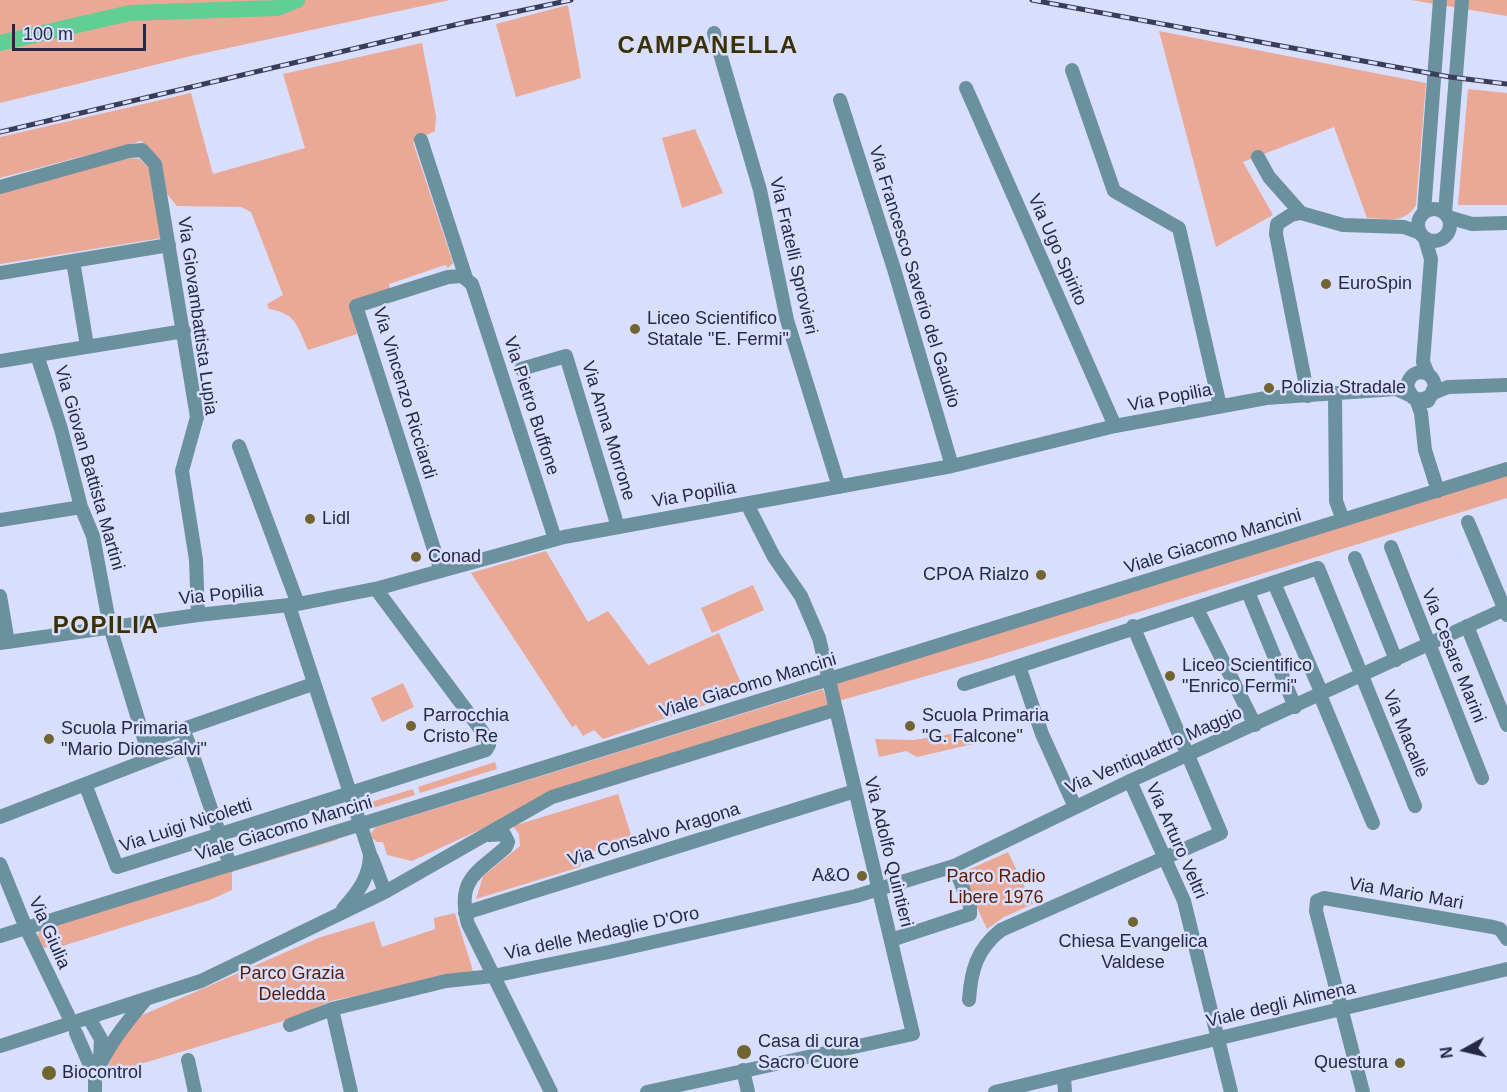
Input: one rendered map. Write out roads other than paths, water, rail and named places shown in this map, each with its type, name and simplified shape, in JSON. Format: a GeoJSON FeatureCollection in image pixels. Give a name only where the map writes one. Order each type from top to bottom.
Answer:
{"type":"FeatureCollection","features":[{"type":"Feature","properties":{"kind":"street"},"geometry":{"type":"LineString","coordinates":[[1421,413],[1430,381],[1431,259],[1422,226],[1440,0]]}},
{"type":"Feature","properties":{"kind":"street"},"geometry":{"type":"LineString","coordinates":[[1431,259],[1444,237],[1462,0]]}},
{"type":"Feature","properties":{"kind":"street","name":"Via Fratelli Sprovieri"},"geometry":{"type":"LineString","coordinates":[[714,33],[760,190],[787,320],[839,487]]}},
{"type":"Feature","properties":{"kind":"street"},"geometry":{"type":"LineString","coordinates":[[1072,70],[1114,191],[1179,228],[1220,406]]}},
{"type":"Feature","properties":{"kind":"street","name":"Via Ugo Spirito"},"geometry":{"type":"LineString","coordinates":[[966,88],[1115,426]]}},
{"type":"Feature","properties":{"kind":"street","name":"Via Francesco Saverio del Gaudio"},"geometry":{"type":"LineString","coordinates":[[840,99],[952,466]]}},
{"type":"Feature","properties":{"kind":"street","name":"Via Pietro Buffone"},"geometry":{"type":"LineString","coordinates":[[421,140],[555,539]]}},
{"type":"Feature","properties":{"kind":"street","name":"Via Giovambattista Lupia"},"geometry":{"type":"LineString","coordinates":[[0,187],[129,151],[142,150],[155,164],[197,417],[182,471],[196,560],[198,615]]}},
{"type":"Feature","properties":{"kind":"street"},"geometry":{"type":"LineString","coordinates":[[1258,157],[1269,177],[1301,213],[1343,225],[1422,226],[1444,237]]}},
{"type":"Feature","properties":{"kind":"street"},"geometry":{"type":"LineString","coordinates":[[1422,226],[1432,208],[1446,210],[1472,224]]}},
{"type":"Feature","properties":{"kind":"street"},"geometry":{"type":"LineString","coordinates":[[1301,213],[1280,220],[1276,234],[1308,396]]}},
{"type":"Feature","properties":{"kind":"street"},"geometry":{"type":"LineString","coordinates":[[1444,237],[1472,224],[1507,223]]}},
{"type":"Feature","properties":{"kind":"street"},"geometry":{"type":"LineString","coordinates":[[0,273],[169,245]]}},
{"type":"Feature","properties":{"kind":"street"},"geometry":{"type":"LineString","coordinates":[[73,261],[87,346]]}},
{"type":"Feature","properties":{"kind":"street","name":"Via Vincenzo Ricciardi"},"geometry":{"type":"LineString","coordinates":[[441,571],[356,306],[448,278],[469,281]]}},
{"type":"Feature","properties":{"kind":"street"},"geometry":{"type":"LineString","coordinates":[[0,361],[184,331]]}},
{"type":"Feature","properties":{"kind":"street","name":"Via Giovan Battista Martini"},"geometry":{"type":"LineString","coordinates":[[37,355],[61,429],[81,507],[93,536],[102,574],[110,627],[150,758]]}},
{"type":"Feature","properties":{"kind":"street","name":"Via Anna Morrone"},"geometry":{"type":"LineString","coordinates":[[521,369],[566,356],[618,527]]}},
{"type":"Feature","properties":{"kind":"street"},"geometry":{"type":"LineString","coordinates":[[1412,375],[1396,389],[1424,400],[1430,381]]}},
{"type":"Feature","properties":{"kind":"street"},"geometry":{"type":"LineString","coordinates":[[1412,375],[1448,387],[1507,385]]}},
{"type":"Feature","properties":{"kind":"street"},"geometry":{"type":"LineString","coordinates":[[1412,375],[1407,387],[1421,413],[1425,450],[1438,491]]}},
{"type":"Feature","properties":{"kind":"street","name":"Via Popilia"},"geometry":{"type":"LineString","coordinates":[[4,643],[198,615],[294,605],[376,589],[555,539],[952,466],[1115,426],[1220,406],[1266,398],[1396,389]]}},
{"type":"Feature","properties":{"kind":"street"},"geometry":{"type":"LineString","coordinates":[[1335,394],[1336,501],[1343,520]]}},
{"type":"Feature","properties":{"kind":"street"},"geometry":{"type":"LineString","coordinates":[[239,446],[294,605],[313,684],[385,892]]}},
{"type":"Feature","properties":{"kind":"street","name":"Viale Giacomo Mancini"},"geometry":{"type":"LineString","coordinates":[[0,936],[1507,469]]}},
{"type":"Feature","properties":{"kind":"street","name":"Via Adolfo Quintieri"},"geometry":{"type":"LineString","coordinates":[[743,1070],[913,1034],[827,681],[819,638],[801,596],[774,557],[747,504]]}},
{"type":"Feature","properties":{"kind":"street"},"geometry":{"type":"LineString","coordinates":[[0,520],[81,507]]}},
{"type":"Feature","properties":{"kind":"street"},"geometry":{"type":"LineString","coordinates":[[1468,522],[1506,611]]}},
{"type":"Feature","properties":{"kind":"street","name":"Via Cesare Marini"},"geometry":{"type":"LineString","coordinates":[[1391,548],[1482,778]]}},
{"type":"Feature","properties":{"kind":"street"},"geometry":{"type":"LineString","coordinates":[[1355,558],[1395,660]]}},
{"type":"Feature","properties":{"kind":"street","name":"Via Macallè"},"geometry":{"type":"LineString","coordinates":[[1274,583],[1318,568],[1415,806]]}},
{"type":"Feature","properties":{"kind":"street"},"geometry":{"type":"LineString","coordinates":[[964,684],[1133,626],[1197,609],[1274,583],[1373,823]]}},
{"type":"Feature","properties":{"kind":"street","name":"Via Luigi Nicoletti"},"geometry":{"type":"LineString","coordinates":[[85,784],[117,867],[486,750],[489,745],[487,738],[376,589]]}},
{"type":"Feature","properties":{"kind":"street"},"geometry":{"type":"LineString","coordinates":[[1248,592],[1295,707]]}},
{"type":"Feature","properties":{"kind":"street"},"geometry":{"type":"LineString","coordinates":[[0,596],[4,643]]}},
{"type":"Feature","properties":{"kind":"street"},"geometry":{"type":"LineString","coordinates":[[1197,609],[1255,725]]}},
{"type":"Feature","properties":{"kind":"street","name":"Via Ventiquattro Maggio"},"geometry":{"type":"LineString","coordinates":[[879,890],[954,866],[1186,754],[1295,707],[1467,626],[1506,611]]}},
{"type":"Feature","properties":{"kind":"street"},"geometry":{"type":"LineString","coordinates":[[969,1000],[971,973],[978,955],[990,938],[1001,930],[1221,832],[1133,626]]}},
{"type":"Feature","properties":{"kind":"street"},"geometry":{"type":"LineString","coordinates":[[1467,626],[1507,725]]}},
{"type":"Feature","properties":{"kind":"street"},"geometry":{"type":"LineString","coordinates":[[1018,666],[1042,734],[1075,807]]}},
{"type":"Feature","properties":{"kind":"street"},"geometry":{"type":"LineString","coordinates":[[145,742],[313,684]]}},
{"type":"Feature","properties":{"kind":"street"},"geometry":{"type":"LineString","coordinates":[[0,1046],[201,981],[385,892],[552,797],[834,710]]}},
{"type":"Feature","properties":{"kind":"street"},"geometry":{"type":"LineString","coordinates":[[183,729],[230,865]]}},
{"type":"Feature","properties":{"kind":"street"},"geometry":{"type":"LineString","coordinates":[[0,817],[189,744]]}},
{"type":"Feature","properties":{"kind":"street","name":"Via Arturo Veltri"},"geometry":{"type":"LineString","coordinates":[[1130,780],[1165,855],[1188,915],[1231,1092]]}},
{"type":"Feature","properties":{"kind":"street","name":"Via Consalvo Aragona"},"geometry":{"type":"LineString","coordinates":[[465,913],[855,791]]}},
{"type":"Feature","properties":{"kind":"street"},"geometry":{"type":"LineString","coordinates":[[487,835],[504,834],[508,842],[506,847],[472,874],[465,893],[465,913],[551,1092]]}},
{"type":"Feature","properties":{"kind":"street"},"geometry":{"type":"LineString","coordinates":[[337,916],[359,891],[370,869],[370,854]]}},
{"type":"Feature","properties":{"kind":"street","name":"Via Giulia"},"geometry":{"type":"LineString","coordinates":[[0,864],[26,928],[68,1015]]}},
{"type":"Feature","properties":{"kind":"street"},"geometry":{"type":"LineString","coordinates":[[891,940],[970,914],[970,906],[954,866]]}},
{"type":"Feature","properties":{"kind":"street","name":"Via delle Medaglie D'Oro"},"geometry":{"type":"LineString","coordinates":[[290,1025],[332,1009],[446,981],[494,976],[879,890]]}},
{"type":"Feature","properties":{"kind":"street","name":"Via Mario Mari"},"geometry":{"type":"LineString","coordinates":[[1342,1010],[1316,911],[1317,901],[1324,898],[1504,934]]}},
{"type":"Feature","properties":{"kind":"street","name":"Viale degli Alimena"},"geometry":{"type":"LineString","coordinates":[[994,1092],[1507,969]]}},
{"type":"Feature","properties":{"kind":"street"},"geometry":{"type":"LineString","coordinates":[[97,1070],[124,1024],[147,999]]}},
{"type":"Feature","properties":{"kind":"street"},"geometry":{"type":"LineString","coordinates":[[332,1009],[351,1092]]}},
{"type":"Feature","properties":{"kind":"street"},"geometry":{"type":"LineString","coordinates":[[1342,1010],[1363,1092]]}},
{"type":"Feature","properties":{"kind":"street"},"geometry":{"type":"LineString","coordinates":[[89,1018],[101,1039],[95,1092]]}},
{"type":"Feature","properties":{"kind":"street"},"geometry":{"type":"LineString","coordinates":[[75,1033],[97,1070]]}},
{"type":"Feature","properties":{"kind":"street"},"geometry":{"type":"LineString","coordinates":[[188,1060],[195,1092]]}},
{"type":"Feature","properties":{"kind":"street"},"geometry":{"type":"LineString","coordinates":[[647,1092],[743,1070],[748,1092]]}},
{"type":"Feature","properties":{"kind":"street"},"geometry":{"type":"LineString","coordinates":[[1064,1077],[1065,1092]]}},
{"type":"Feature","properties":{"kind":"waterway"},"geometry":{"type":"LineString","coordinates":[[0,43],[130,13],[277,8],[297,0]]}},
{"type":"Feature","properties":{"kind":"railway"},"geometry":{"type":"LineString","coordinates":[[0,132],[463,23],[571,0]]}},
{"type":"Feature","properties":{"kind":"railway"},"geometry":{"type":"LineString","coordinates":[[1032,0],[1450,77],[1507,84]]}},
{"type":"Feature","properties":{"kind":"place","name":"EuroSpin"},"geometry":{"type":"Point","coordinates":[1326,284]}},
{"type":"Feature","properties":{"kind":"place","name":"Liceo Scientifico Statale \"E. Fermi\""},"geometry":{"type":"Point","coordinates":[635,329]}},
{"type":"Feature","properties":{"kind":"place","name":"Polizia Stradale"},"geometry":{"type":"Point","coordinates":[1269,388]}},
{"type":"Feature","properties":{"kind":"place","name":"Lidl"},"geometry":{"type":"Point","coordinates":[310,519]}},
{"type":"Feature","properties":{"kind":"place","name":"Conad"},"geometry":{"type":"Point","coordinates":[416,557]}},
{"type":"Feature","properties":{"kind":"place","name":"CPOA Rialzo"},"geometry":{"type":"Point","coordinates":[1041,575]}},
{"type":"Feature","properties":{"kind":"place","name":"Liceo Scientifico \"Enrico Fermi\""},"geometry":{"type":"Point","coordinates":[1170,676]}},
{"type":"Feature","properties":{"kind":"place","name":"Parrocchia Cristo Re"},"geometry":{"type":"Point","coordinates":[411,726]}},
{"type":"Feature","properties":{"kind":"place","name":"Scuola Primaria \"G. Falcone\""},"geometry":{"type":"Point","coordinates":[910,726]}},
{"type":"Feature","properties":{"kind":"place","name":"Scuola Primaria \"Mario Dionesalvi\""},"geometry":{"type":"Point","coordinates":[49,739]}},
{"type":"Feature","properties":{"kind":"place","name":"A&O"},"geometry":{"type":"Point","coordinates":[862,876]}},
{"type":"Feature","properties":{"kind":"place","name":"Chiesa Evangelica Valdese"},"geometry":{"type":"Point","coordinates":[1133,922]}},
{"type":"Feature","properties":{"kind":"place","name":"Casa di cura Sacro Cuore"},"geometry":{"type":"Point","coordinates":[744,1052]}},
{"type":"Feature","properties":{"kind":"place","name":"Questura"},"geometry":{"type":"Point","coordinates":[1400,1063]}},
{"type":"Feature","properties":{"kind":"place","name":"Biocontrol"},"geometry":{"type":"Point","coordinates":[49,1073]}},
{"type":"Feature","properties":{"kind":"district","name":"CAMPANELLA"},"geometry":{"type":"Point","coordinates":[708,46]}},
{"type":"Feature","properties":{"kind":"district","name":"POPILIA"},"geometry":{"type":"Point","coordinates":[106,626]}},
{"type":"Feature","properties":{"kind":"park label","name":"Parco Radio Libere 1976"},"geometry":{"type":"Point","coordinates":[996,887]}},
{"type":"Feature","properties":{"kind":"park label","name":"Parco Grazia Deledda"},"geometry":{"type":"Point","coordinates":[292,984]}}]}
